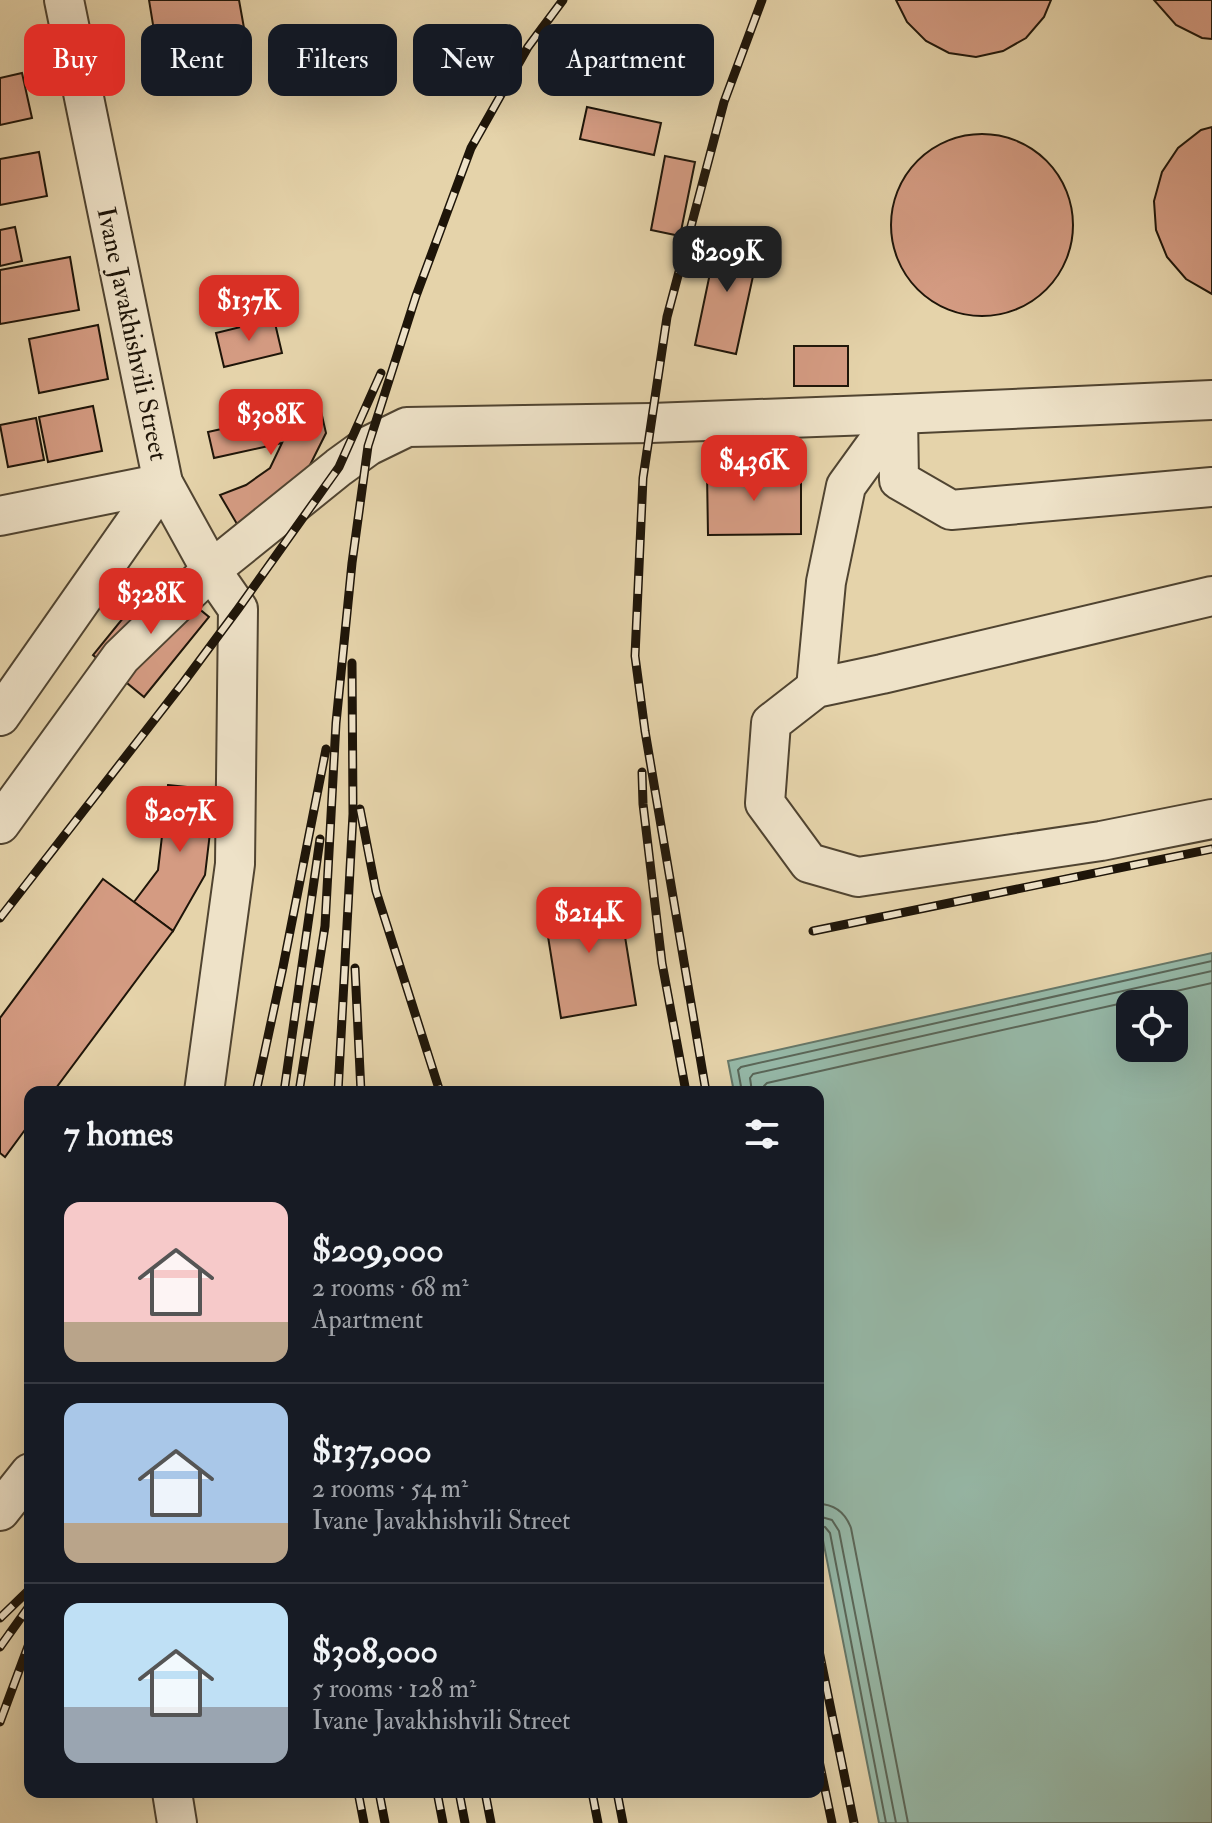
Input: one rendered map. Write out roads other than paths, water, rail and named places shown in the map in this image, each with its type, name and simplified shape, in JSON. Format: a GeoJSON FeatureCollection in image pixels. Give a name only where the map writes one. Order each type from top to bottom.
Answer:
{"type":"FeatureCollection","features":[{"type":"Feature","properties":{"kind":"street","name":"Ivane Javakhishvili Street"},"geometry":{"type":"LineString","coordinates":[[0,716],[163,483],[64,0]]}},
{"type":"Feature","properties":{"kind":"street"},"geometry":{"type":"LineString","coordinates":[[0,824],[121,657],[236,548],[368,446],[407,427],[651,423],[1212,400]]}},
{"type":"Feature","properties":{"kind":"street"},"geometry":{"type":"LineString","coordinates":[[898,414],[899,480],[951,510],[1212,487]]}},
{"type":"Feature","properties":{"kind":"street"},"geometry":{"type":"LineString","coordinates":[[816,688],[826,582],[846,486],[898,414]]}},
{"type":"Feature","properties":{"kind":"street"},"geometry":{"type":"LineString","coordinates":[[0,516],[163,483],[211,570],[238,609],[235,864],[205,1086]]}},
{"type":"Feature","properties":{"kind":"street"},"geometry":{"type":"LineString","coordinates":[[1212,596],[816,688],[771,723],[765,803],[809,863],[858,877],[1101,841],[1212,819]]}},
{"type":"Feature","properties":{"kind":"street"},"geometry":{"type":"LineString","coordinates":[[0,1511],[24,1481]]}},
{"type":"Feature","properties":{"kind":"street"},"geometry":{"type":"LineString","coordinates":[[173,1798],[177,1823]]}},
{"type":"Feature","properties":{"kind":"water"},"geometry":{"type":"Polygon","coordinates":[[[1212,953],[1212,1823],[879,1823],[824,1545],[824,1086],[733,1086],[728,1061],[1212,953]]]}},
{"type":"Feature","properties":{"kind":"railway"},"geometry":{"type":"LineString","coordinates":[[300,1086],[325,926],[336,723],[352,563],[368,446],[416,296],[471,148],[528,47],[563,0]]}},
{"type":"Feature","properties":{"kind":"railway"},"geometry":{"type":"LineString","coordinates":[[705,1086],[635,656],[643,478],[667,317],[724,102],[762,0]]}},
{"type":"Feature","properties":{"kind":"railway"},"geometry":{"type":"LineString","coordinates":[[0,918],[183,683],[339,467],[381,373]]}},
{"type":"Feature","properties":{"kind":"railway"},"geometry":{"type":"LineString","coordinates":[[338,1086],[353,814],[352,663]]}},
{"type":"Feature","properties":{"kind":"railway"},"geometry":{"type":"LineString","coordinates":[[257,1086],[326,749]]}},
{"type":"Feature","properties":{"kind":"railway"},"geometry":{"type":"LineString","coordinates":[[642,772],[662,963],[685,1086]]}},
{"type":"Feature","properties":{"kind":"railway"},"geometry":{"type":"LineString","coordinates":[[360,809],[376,891],[438,1086]]}},
{"type":"Feature","properties":{"kind":"railway"},"geometry":{"type":"LineString","coordinates":[[285,1086],[320,839]]}},
{"type":"Feature","properties":{"kind":"railway"},"geometry":{"type":"LineString","coordinates":[[813,931],[1212,849]]}},
{"type":"Feature","properties":{"kind":"railway"},"geometry":{"type":"LineString","coordinates":[[355,968],[361,1086]]}},
{"type":"Feature","properties":{"kind":"railway"},"geometry":{"type":"LineString","coordinates":[[0,1618],[24,1595]]}},
{"type":"Feature","properties":{"kind":"railway"},"geometry":{"type":"LineString","coordinates":[[0,1647],[24,1613]]}},
{"type":"Feature","properties":{"kind":"railway"},"geometry":{"type":"LineString","coordinates":[[0,1722],[24,1657]]}},
{"type":"Feature","properties":{"kind":"railway"},"geometry":{"type":"LineString","coordinates":[[824,1676],[854,1823]]}},
{"type":"Feature","properties":{"kind":"railway"},"geometry":{"type":"LineString","coordinates":[[824,1785],[832,1823]]}},
{"type":"Feature","properties":{"kind":"railway"},"geometry":{"type":"LineString","coordinates":[[359,1798],[364,1823]]}},
{"type":"Feature","properties":{"kind":"railway"},"geometry":{"type":"LineString","coordinates":[[380,1798],[385,1823]]}},
{"type":"Feature","properties":{"kind":"railway"},"geometry":{"type":"LineString","coordinates":[[438,1798],[443,1823]]}},
{"type":"Feature","properties":{"kind":"railway"},"geometry":{"type":"LineString","coordinates":[[460,1798],[465,1823]]}},
{"type":"Feature","properties":{"kind":"railway"},"geometry":{"type":"LineString","coordinates":[[486,1798],[491,1823]]}},
{"type":"Feature","properties":{"kind":"railway"},"geometry":{"type":"LineString","coordinates":[[593,1798],[598,1823]]}},
{"type":"Feature","properties":{"kind":"railway"},"geometry":{"type":"LineString","coordinates":[[618,1798],[623,1823]]}}]}
